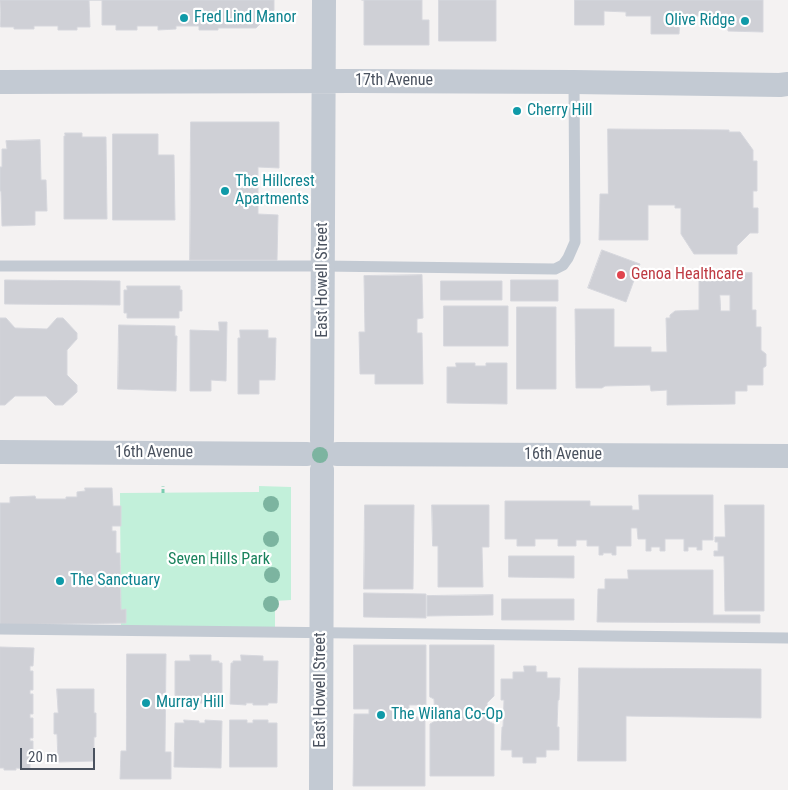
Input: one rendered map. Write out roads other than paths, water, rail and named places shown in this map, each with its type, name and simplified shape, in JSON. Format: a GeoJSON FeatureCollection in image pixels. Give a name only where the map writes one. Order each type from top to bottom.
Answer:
{"type":"FeatureCollection","features":[{"type":"Feature","properties":{"kind":"street","name":"East Howell Street"},"geometry":{"type":"LineString","coordinates":[[321,790],[324,0]]}},
{"type":"Feature","properties":{"kind":"street","name":"17th Avenue"},"geometry":{"type":"LineString","coordinates":[[0,82],[324,80],[788,84]]}},
{"type":"Feature","properties":{"kind":"street","name":"16th Avenue"},"geometry":{"type":"LineString","coordinates":[[0,452],[788,456]]}},
{"type":"Feature","properties":{"kind":"lane"},"geometry":{"type":"LineString","coordinates":[[0,266],[322,266],[555,269],[563,265],[575,242],[574,82]]}},
{"type":"Feature","properties":{"kind":"lane"},"geometry":{"type":"LineString","coordinates":[[0,629],[788,638]]}},
{"type":"Feature","properties":{"kind":"place","name":"Fred Lind Manor"},"geometry":{"type":"Point","coordinates":[184,18]}},
{"type":"Feature","properties":{"kind":"place","name":"Olive Ridge"},"geometry":{"type":"Point","coordinates":[745,21]}},
{"type":"Feature","properties":{"kind":"place","name":"Cherry Hill"},"geometry":{"type":"Point","coordinates":[517,111]}},
{"type":"Feature","properties":{"kind":"place","name":"The Hillcrest Apartments"},"geometry":{"type":"Point","coordinates":[225,191]}},
{"type":"Feature","properties":{"kind":"place","name":"Genoa Healthcare"},"geometry":{"type":"Point","coordinates":[621,275]}},
{"type":"Feature","properties":{"kind":"place","name":"The Sanctuary"},"geometry":{"type":"Point","coordinates":[60,581]}},
{"type":"Feature","properties":{"kind":"place","name":"Murray Hill"},"geometry":{"type":"Point","coordinates":[146,703]}},
{"type":"Feature","properties":{"kind":"place","name":"The Wilana Co-Op"},"geometry":{"type":"Point","coordinates":[381,715]}},
{"type":"Feature","properties":{"kind":"park label","name":"Seven Hills Park"},"geometry":{"type":"Point","coordinates":[219,560]}}]}
